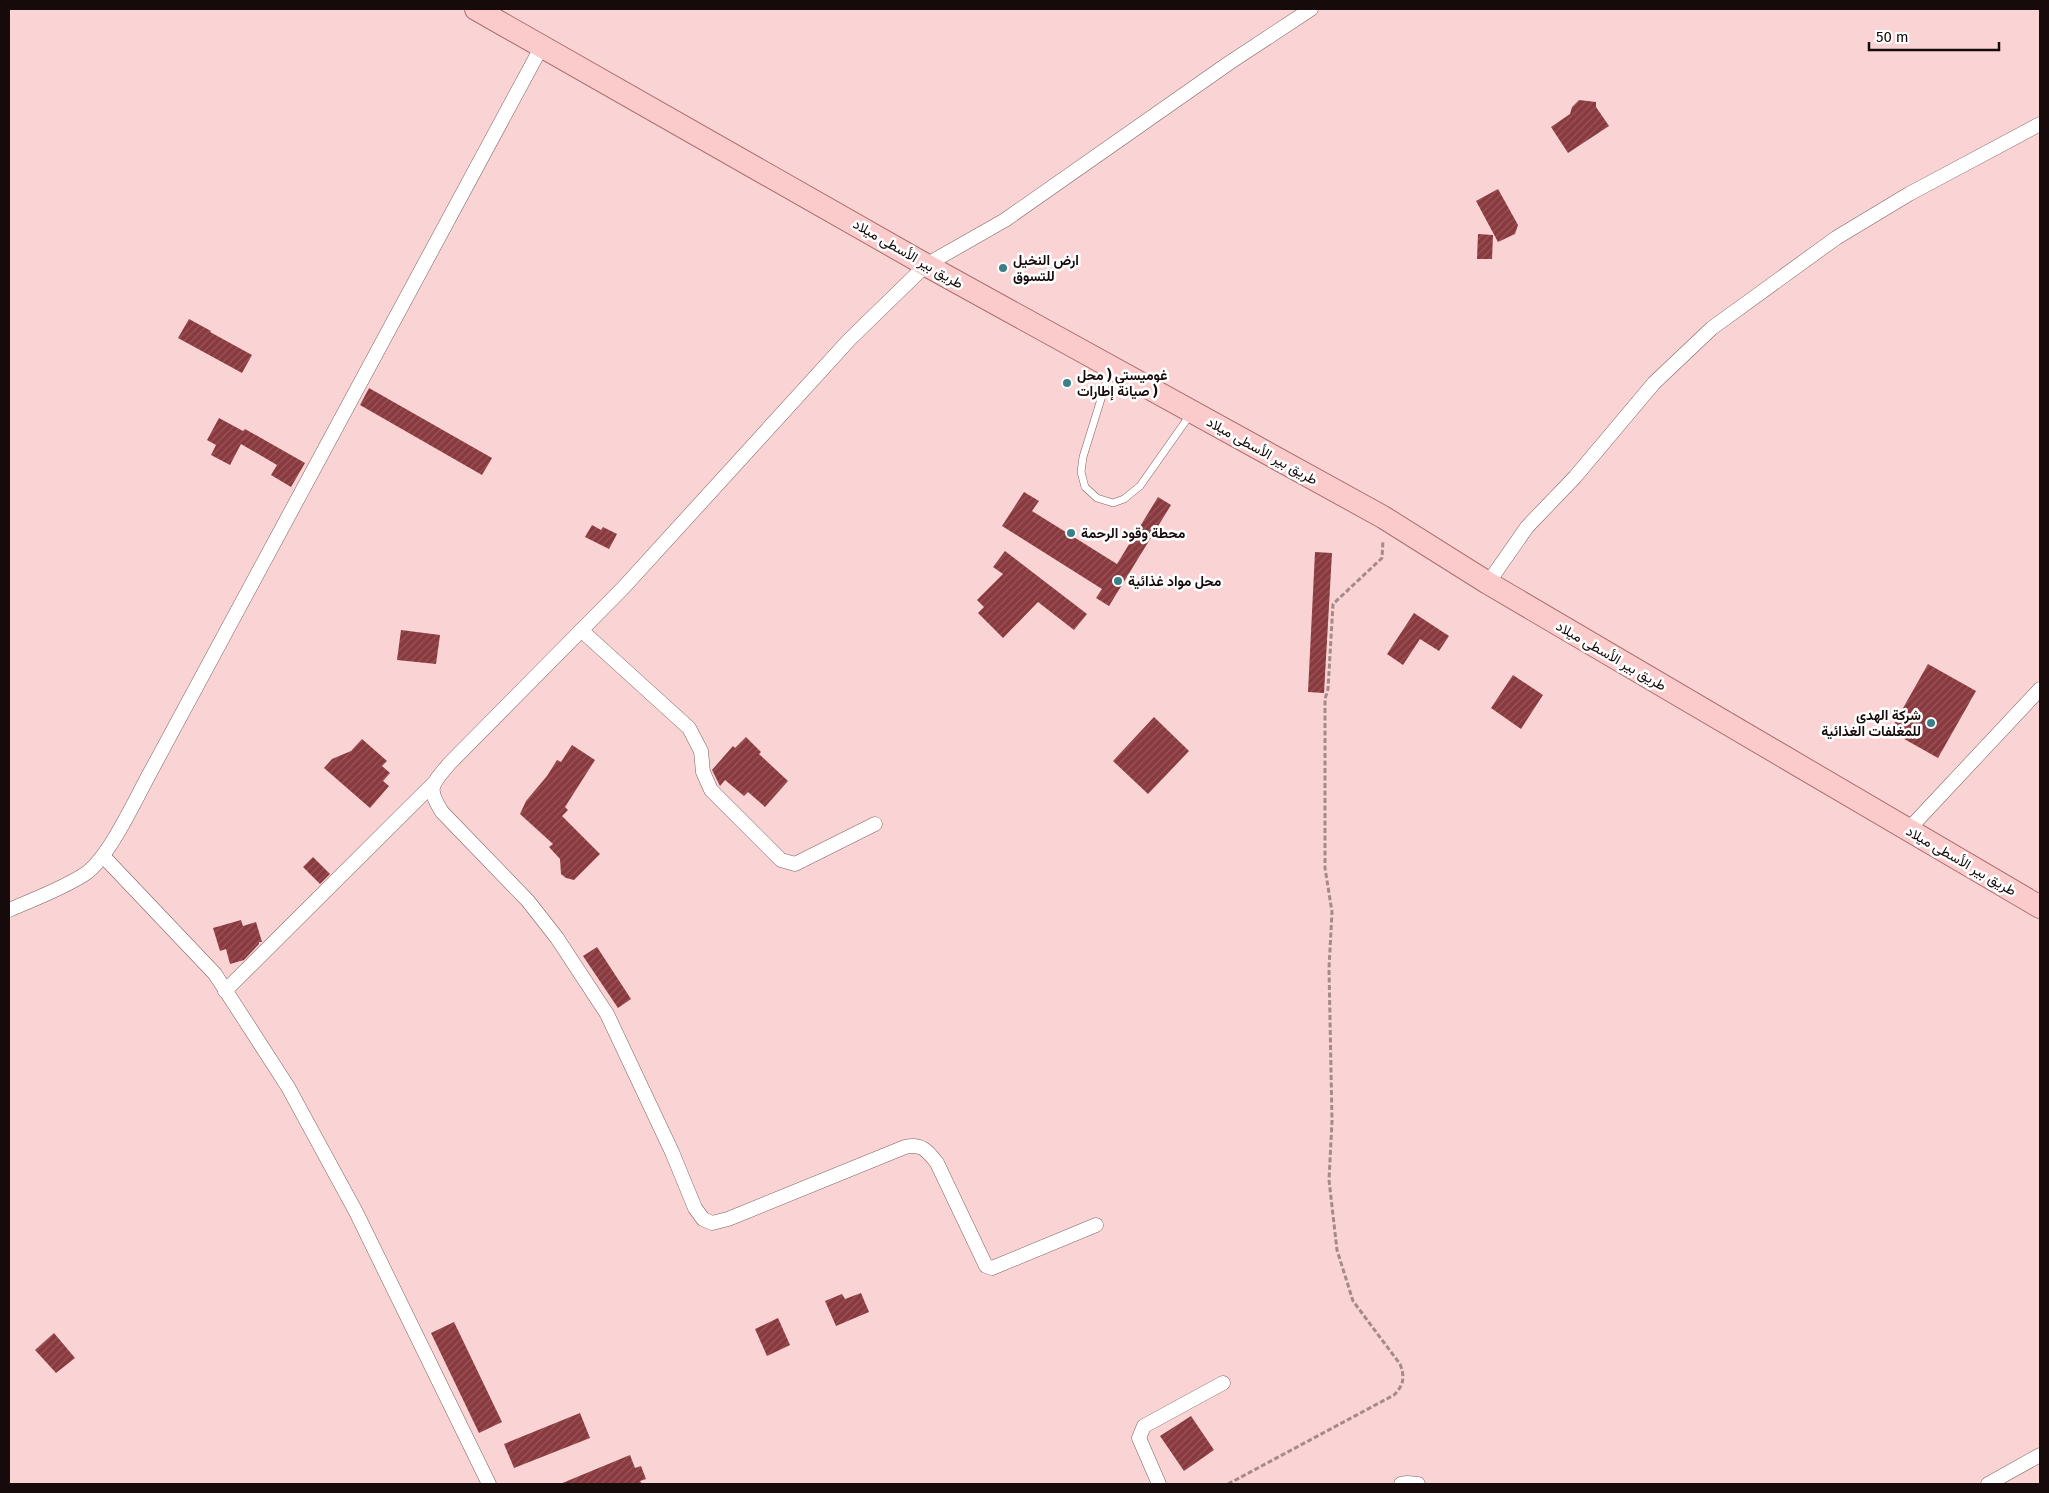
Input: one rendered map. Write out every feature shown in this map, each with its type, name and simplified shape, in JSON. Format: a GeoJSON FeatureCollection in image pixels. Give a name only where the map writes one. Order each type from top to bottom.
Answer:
{"type":"FeatureCollection","features":[{"type":"Feature","properties":{"kind":"main road","name":"طريق بير الأسطى ميلاد"},"geometry":{"type":"LineString","coordinates":[[476,9],[926,265],[1383,517],[1488,583],[2040,907]]}},
{"type":"Feature","properties":{"kind":"street"},"geometry":{"type":"LineString","coordinates":[[226,991],[434,783],[449,764],[624,586],[849,340],[926,265],[1004,220],[1085,165],[1229,62],[1311,9]]}},
{"type":"Feature","properties":{"kind":"street"},"geometry":{"type":"LineString","coordinates":[[9,910],[68,884],[87,873],[103,856],[156,762],[542,46]]}},
{"type":"Feature","properties":{"kind":"street"},"geometry":{"type":"LineString","coordinates":[[1488,583],[1527,527],[1575,478],[1654,383],[1712,328],[1836,238],[1909,194],[2040,124]]}},
{"type":"Feature","properties":{"kind":"street"},"geometry":{"type":"LineString","coordinates":[[581,630],[689,728],[701,751],[703,772],[710,790],[781,860],[795,864],[875,824]]}},
{"type":"Feature","properties":{"kind":"street"},"geometry":{"type":"LineString","coordinates":[[1908,830],[2040,689]]}},
{"type":"Feature","properties":{"kind":"street"},"geometry":{"type":"LineString","coordinates":[[434,783],[433,797],[442,812],[528,901],[557,938],[606,1014],[703,1220],[712,1223],[728,1219],[904,1147],[916,1144],[928,1151],[937,1164],[986,1266],[992,1268],[1096,1224]]}},
{"type":"Feature","properties":{"kind":"street"},"geometry":{"type":"LineString","coordinates":[[103,856],[208,967],[226,991],[288,1087],[356,1212],[489,1484]]}},
{"type":"Feature","properties":{"kind":"street"},"geometry":{"type":"LineString","coordinates":[[1159,1484],[1139,1438],[1144,1426],[1223,1383]]}},
{"type":"Feature","properties":{"kind":"street"},"geometry":{"type":"LineString","coordinates":[[1988,1484],[2040,1454]]}},
{"type":"Feature","properties":{"kind":"street"},"geometry":{"type":"LineString","coordinates":[[1401,1484],[1407,1482],[1418,1484]]}},
{"type":"Feature","properties":{"kind":"lane"},"geometry":{"type":"LineString","coordinates":[[1111,367],[1083,457],[1081,472],[1085,487],[1097,498],[1113,503],[1124,498],[1140,486],[1192,412]]}},
{"type":"Feature","properties":{"kind":"path"},"geometry":{"type":"LineString","coordinates":[[1228,1484],[1394,1395],[1402,1388],[1404,1376],[1400,1364],[1353,1301],[1336,1250],[1329,1180],[1332,1121],[1329,968],[1332,912],[1325,868],[1326,699],[1334,604],[1382,558],[1383,517]]}},
{"type":"Feature","properties":{"kind":"building"},"geometry":{"type":"Polygon","coordinates":[[[1579,100],[1596,102],[1596,107],[1609,126],[1568,153],[1551,127],[1570,114],[1572,107],[1579,100]]]}},
{"type":"Feature","properties":{"kind":"building"},"geometry":{"type":"Polygon","coordinates":[[[1498,189],[1518,225],[1515,234],[1498,242],[1476,201],[1498,189]]]}},
{"type":"Feature","properties":{"kind":"building"},"geometry":{"type":"Polygon","coordinates":[[[1478,234],[1493,235],[1492,259],[1477,259],[1478,234]]]}},
{"type":"Feature","properties":{"kind":"building"},"geometry":{"type":"Polygon","coordinates":[[[189,319],[252,355],[242,373],[178,338],[189,319]]]}},
{"type":"Feature","properties":{"kind":"building"},"geometry":{"type":"Polygon","coordinates":[[[369,388],[492,458],[482,475],[360,405],[369,388]]]}},
{"type":"Feature","properties":{"kind":"building"},"geometry":{"type":"Polygon","coordinates":[[[219,418],[243,431],[245,429],[305,463],[291,487],[271,475],[277,465],[241,444],[230,465],[211,455],[216,445],[207,440],[219,418]]]}},
{"type":"Feature","properties":{"kind":"building"},"geometry":{"type":"Polygon","coordinates":[[[1024,492],[1039,501],[1032,511],[1117,564],[1158,497],[1171,505],[1109,606],[1096,598],[1102,589],[1002,526],[1024,492]]]}},
{"type":"Feature","properties":{"kind":"building"},"geometry":{"type":"Polygon","coordinates":[[[592,525],[601,530],[603,527],[617,534],[609,549],[585,537],[592,525]]]}},
{"type":"Feature","properties":{"kind":"building"},"geometry":{"type":"Polygon","coordinates":[[[1005,551],[1087,614],[1074,630],[1038,602],[1003,638],[978,613],[984,607],[977,600],[1003,574],[993,567],[1005,551]]]}},
{"type":"Feature","properties":{"kind":"building"},"geometry":{"type":"Polygon","coordinates":[[[1315,552],[1332,553],[1324,693],[1308,692],[1315,552]]]}},
{"type":"Feature","properties":{"kind":"building"},"geometry":{"type":"Polygon","coordinates":[[[1414,613],[1449,636],[1439,651],[1420,639],[1403,665],[1387,654],[1414,613]]]}},
{"type":"Feature","properties":{"kind":"building"},"geometry":{"type":"Polygon","coordinates":[[[401,630],[440,635],[436,664],[397,660],[401,630]]]}},
{"type":"Feature","properties":{"kind":"building"},"geometry":{"type":"Polygon","coordinates":[[[1928,664],[1976,691],[1938,758],[1890,731],[1928,664]]]}},
{"type":"Feature","properties":{"kind":"building"},"geometry":{"type":"Polygon","coordinates":[[[1513,675],[1543,695],[1521,729],[1491,708],[1513,675]]]}},
{"type":"Feature","properties":{"kind":"building"},"geometry":{"type":"Polygon","coordinates":[[[1154,717],[1189,751],[1148,794],[1113,761],[1154,717]]]}},
{"type":"Feature","properties":{"kind":"building"},"geometry":{"type":"Polygon","coordinates":[[[746,737],[761,752],[759,754],[788,781],[765,807],[748,792],[744,796],[725,780],[720,786],[712,770],[733,746],[735,748],[746,737]]]}},
{"type":"Feature","properties":{"kind":"building"},"geometry":{"type":"Polygon","coordinates":[[[362,739],[387,761],[382,766],[390,773],[383,781],[389,786],[370,808],[324,768],[332,759],[351,751],[362,739]]]}},
{"type":"Feature","properties":{"kind":"building"},"geometry":{"type":"Polygon","coordinates":[[[572,745],[595,760],[565,807],[568,810],[562,816],[600,854],[574,880],[566,878],[561,874],[560,859],[549,847],[553,844],[520,814],[526,801],[547,776],[557,760],[561,762],[572,745]]]}},
{"type":"Feature","properties":{"kind":"building"},"geometry":{"type":"Polygon","coordinates":[[[313,857],[330,874],[320,884],[303,867],[313,857]]]}},
{"type":"Feature","properties":{"kind":"building"},"geometry":{"type":"Polygon","coordinates":[[[241,920],[243,926],[256,922],[262,942],[259,942],[244,960],[230,964],[226,949],[220,951],[213,928],[241,920]]]}},
{"type":"Feature","properties":{"kind":"building"},"geometry":{"type":"Polygon","coordinates":[[[597,947],[631,999],[618,1008],[583,956],[597,947]]]}},
{"type":"Feature","properties":{"kind":"building"},"geometry":{"type":"Polygon","coordinates":[[[861,1293],[869,1312],[836,1326],[825,1301],[842,1294],[845,1299],[861,1293]]]}},
{"type":"Feature","properties":{"kind":"building"},"geometry":{"type":"Polygon","coordinates":[[[778,1318],[790,1345],[767,1356],[755,1329],[778,1318]]]}},
{"type":"Feature","properties":{"kind":"building"},"geometry":{"type":"Polygon","coordinates":[[[454,1322],[502,1422],[479,1433],[431,1333],[454,1322]]]}},
{"type":"Feature","properties":{"kind":"building"},"geometry":{"type":"Polygon","coordinates":[[[54,1333],[75,1358],[56,1373],[35,1350],[54,1333]]]}},
{"type":"Feature","properties":{"kind":"building"},"geometry":{"type":"Polygon","coordinates":[[[580,1413],[590,1438],[514,1468],[504,1444],[580,1413]]]}},
{"type":"Feature","properties":{"kind":"building"},"geometry":{"type":"Polygon","coordinates":[[[1191,1416],[1214,1450],[1184,1471],[1160,1436],[1191,1416]]]}},
{"type":"Feature","properties":{"kind":"building"},"geometry":{"type":"Polygon","coordinates":[[[630,1455],[635,1468],[641,1466],[646,1479],[640,1481],[642,1484],[560,1484],[630,1455]]]}},
{"type":"Feature","properties":{"kind":"place","name":"ارض النخيل للتسوق"},"geometry":{"type":"Point","coordinates":[1003,268]}},
{"type":"Feature","properties":{"kind":"place","name":"غوميستي ( محل صيانة إطارات )"},"geometry":{"type":"Point","coordinates":[1067,383]}},
{"type":"Feature","properties":{"kind":"place","name":"محطة وقود الرحمة"},"geometry":{"type":"Point","coordinates":[1071,533]}},
{"type":"Feature","properties":{"kind":"place","name":"محل مواد غذائية"},"geometry":{"type":"Point","coordinates":[1118,581]}},
{"type":"Feature","properties":{"kind":"place","name":"شركة الهدي للمغلفات الغذائية"},"geometry":{"type":"Point","coordinates":[1931,723]}}]}
